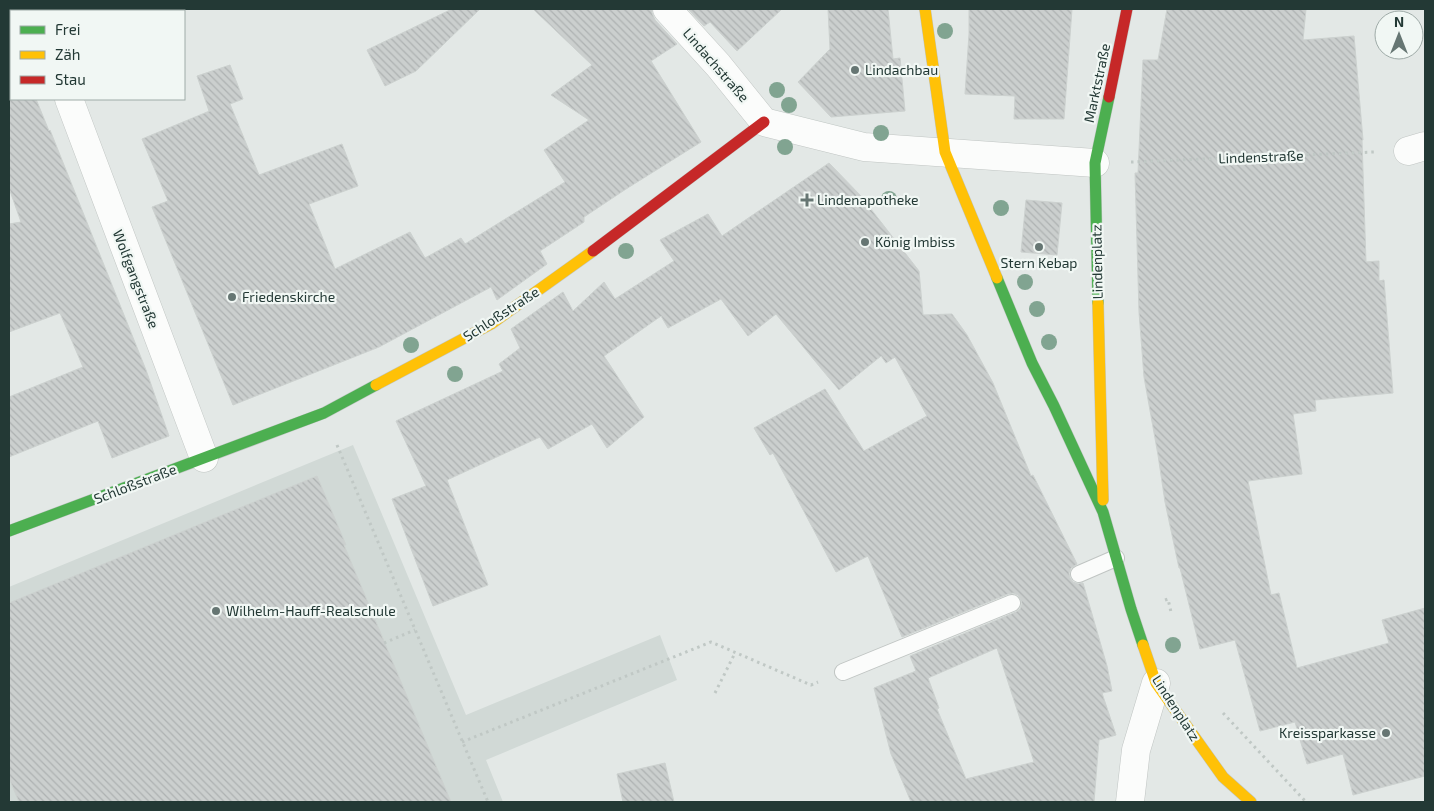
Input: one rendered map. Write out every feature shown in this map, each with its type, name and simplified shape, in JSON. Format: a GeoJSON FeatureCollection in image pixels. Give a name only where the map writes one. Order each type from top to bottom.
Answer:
{"type":"FeatureCollection","features":[{"type":"Feature","properties":{"kind":"main road","name":"Lindenplatz"},"geometry":{"type":"LineString","coordinates":[[925,9],[945,152],[1032,363],[1103,512],[1131,609],[1156,683],[1223,778],[1251,802]]}},
{"type":"Feature","properties":{"kind":"main road","name":"Marktstraße"},"geometry":{"type":"LineString","coordinates":[[1095,163],[1128,9]]}},
{"type":"Feature","properties":{"kind":"main road","name":"Schloßstraße"},"geometry":{"type":"LineString","coordinates":[[9,531],[324,412],[491,324],[611,238],[764,122]]}},
{"type":"Feature","properties":{"kind":"main road","name":"Lindenplatz"},"geometry":{"type":"LineString","coordinates":[[1095,163],[1103,512]]}},
{"type":"Feature","properties":{"kind":"street","name":"Lindachstraße"},"geometry":{"type":"LineString","coordinates":[[667,9],[718,65],[764,122]]}},
{"type":"Feature","properties":{"kind":"street","name":"Wolfgangstraße"},"geometry":{"type":"LineString","coordinates":[[70,100],[204,458]]}},
{"type":"Feature","properties":{"kind":"street"},"geometry":{"type":"LineString","coordinates":[[764,122],[864,148],[1095,163]]}},
{"type":"Feature","properties":{"kind":"street"},"geometry":{"type":"LineString","coordinates":[[1130,802],[1136,750],[1156,683]]}},
{"type":"Feature","properties":{"kind":"lane"},"geometry":{"type":"LineString","coordinates":[[1079,574],[1116,558]]}},
{"type":"Feature","properties":{"kind":"lane"},"geometry":{"type":"LineString","coordinates":[[843,672],[1012,603]]}},
{"type":"Feature","properties":{"kind":"path","name":"Lindenstraße"},"geometry":{"type":"LineString","coordinates":[[1095,163],[1417,148]]}},
{"type":"Feature","properties":{"kind":"path"},"geometry":{"type":"LineString","coordinates":[[324,412],[488,802]]}},
{"type":"Feature","properties":{"kind":"path"},"geometry":{"type":"LineString","coordinates":[[1131,609],[1168,599],[1173,618]]}},
{"type":"Feature","properties":{"kind":"path"},"geometry":{"type":"LineString","coordinates":[[384,643],[415,630]]}},
{"type":"Feature","properties":{"kind":"path"},"geometry":{"type":"LineString","coordinates":[[462,742],[711,642],[811,685],[843,672]]}},
{"type":"Feature","properties":{"kind":"path"},"geometry":{"type":"LineString","coordinates":[[716,693],[735,652]]}},
{"type":"Feature","properties":{"kind":"path"},"geometry":{"type":"LineString","coordinates":[[1220,710],[1306,802]]}},
{"type":"Feature","properties":{"kind":"shaded area","name":"Wilhelm-Hauff-Realschule"},"geometry":{"type":"Polygon","coordinates":[[[353,445],[466,715],[660,635],[677,680],[486,760],[503,802],[9,802],[9,587],[353,445]]]}},
{"type":"Feature","properties":{"kind":"building"},"geometry":{"type":"Polygon","coordinates":[[[452,9],[480,9],[416,71],[385,86],[367,50],[452,9]]]}},
{"type":"Feature","properties":{"kind":"building"},"geometry":{"type":"Polygon","coordinates":[[[533,9],[652,9],[655,20],[677,44],[651,61],[701,142],[584,217],[584,222],[540,251],[547,264],[497,300],[491,287],[379,347],[233,405],[152,207],[168,201],[142,139],[212,110],[209,111],[197,76],[230,65],[243,99],[230,104],[259,175],[342,144],[358,186],[309,204],[335,269],[410,232],[425,258],[461,238],[465,244],[565,182],[544,150],[589,120],[551,95],[592,65],[533,9]]]}},
{"type":"Feature","properties":{"kind":"building"},"geometry":{"type":"Polygon","coordinates":[[[688,9],[782,9],[737,51],[710,22],[704,26],[688,9]]]}},
{"type":"Feature","properties":{"kind":"building","name":"Lindachbau"},"geometry":{"type":"Polygon","coordinates":[[[828,9],[888,9],[893,59],[900,58],[905,111],[831,117],[798,82],[830,49],[828,9]]]}},
{"type":"Feature","properties":{"kind":"building"},"geometry":{"type":"Polygon","coordinates":[[[969,9],[1072,9],[1064,119],[1014,119],[1015,96],[965,94],[969,9]]]}},
{"type":"Feature","properties":{"kind":"building"},"geometry":{"type":"Polygon","coordinates":[[[1167,9],[1306,9],[1303,40],[1354,36],[1363,140],[1366,262],[1379,261],[1379,281],[1384,280],[1393,393],[1315,400],[1316,411],[1293,414],[1302,474],[1248,481],[1271,595],[1279,593],[1297,668],[1389,643],[1382,620],[1425,608],[1425,776],[1353,795],[1343,754],[1307,764],[1295,722],[1260,731],[1235,640],[1200,649],[1179,568],[1165,502],[1144,377],[1139,312],[1135,173],[1138,173],[1143,60],[1158,60],[1167,9]]]}},
{"type":"Feature","properties":{"kind":"building"},"geometry":{"type":"Polygon","coordinates":[[[9,99],[36,100],[146,370],[169,436],[112,458],[98,421],[9,457],[9,397],[83,367],[60,313],[9,332],[9,224],[21,222],[9,188],[9,99]]]}},
{"type":"Feature","properties":{"kind":"building"},"geometry":{"type":"Polygon","coordinates":[[[829,163],[860,195],[919,271],[923,315],[952,314],[967,335],[993,383],[1031,476],[1033,475],[1077,564],[1071,568],[1070,578],[1078,584],[1083,583],[1107,666],[1112,691],[1102,693],[1116,735],[1099,740],[1094,802],[911,802],[891,754],[874,688],[916,671],[910,656],[1016,612],[1020,609],[1021,600],[1018,595],[1008,594],[902,637],[868,556],[836,572],[773,453],[770,455],[754,428],[825,389],[864,451],[927,416],[895,357],[886,363],[881,356],[839,390],[776,314],[748,336],[721,299],[668,328],[661,316],[604,356],[644,417],[607,448],[592,424],[548,449],[540,437],[447,480],[488,585],[433,606],[392,499],[426,486],[396,421],[503,371],[499,364],[520,348],[511,329],[563,292],[573,311],[604,282],[615,299],[674,261],[660,240],[708,214],[722,236],[829,163]],[[997,648],[928,678],[939,708],[937,709],[966,779],[1034,762],[997,648]]]}},
{"type":"Feature","properties":{"kind":"building"},"geometry":{"type":"Polygon","coordinates":[[[1026,200],[1062,203],[1057,255],[1021,252],[1026,200]]]}},
{"type":"Feature","properties":{"kind":"building","name":"Wilhelm-Hauff-Realschule"},"geometry":{"type":"Polygon","coordinates":[[[317,476],[451,802],[19,802],[9,778],[9,603],[317,476]]]}},
{"type":"Feature","properties":{"kind":"building"},"geometry":{"type":"Polygon","coordinates":[[[665,763],[674,802],[623,802],[617,774],[665,763]]]}},
{"type":"Feature","properties":{"kind":"traffic: fast"},"geometry":{"type":"LineString","coordinates":[[1098,303],[1095,163],[1109,97]]}},
{"type":"Feature","properties":{"kind":"traffic: fast"},"geometry":{"type":"LineString","coordinates":[[997,278],[1032,363],[1103,512],[1143,645]]}},
{"type":"Feature","properties":{"kind":"traffic: fast"},"geometry":{"type":"LineString","coordinates":[[9,531],[324,413],[376,385]]}},
{"type":"Feature","properties":{"kind":"traffic: slow"},"geometry":{"type":"LineString","coordinates":[[925,9],[945,152],[997,278]]}},
{"type":"Feature","properties":{"kind":"traffic: slow"},"geometry":{"type":"LineString","coordinates":[[376,385],[491,324],[593,251]]}},
{"type":"Feature","properties":{"kind":"traffic: slow"},"geometry":{"type":"LineString","coordinates":[[1098,303],[1103,500]]}},
{"type":"Feature","properties":{"kind":"traffic: slow"},"geometry":{"type":"LineString","coordinates":[[1143,645],[1156,683],[1223,777],[1251,802]]}},
{"type":"Feature","properties":{"kind":"traffic: jam"},"geometry":{"type":"LineString","coordinates":[[1109,97],[1127,9]]}},
{"type":"Feature","properties":{"kind":"traffic: jam"},"geometry":{"type":"LineString","coordinates":[[593,251],[764,122]]}},
{"type":"Feature","properties":{"kind":"place","name":"Lindachbau"},"geometry":{"type":"Point","coordinates":[855,70]}},
{"type":"Feature","properties":{"kind":"place","name":"Lindenapotheke"},"geometry":{"type":"Point","coordinates":[807,200]}},
{"type":"Feature","properties":{"kind":"place","name":"König Imbiss"},"geometry":{"type":"Point","coordinates":[865,242]}},
{"type":"Feature","properties":{"kind":"place","name":"Stern Kebap"},"geometry":{"type":"Point","coordinates":[1039,247]}},
{"type":"Feature","properties":{"kind":"place","name":"Friedenskirche"},"geometry":{"type":"Point","coordinates":[232,297]}},
{"type":"Feature","properties":{"kind":"place","name":"Wilhelm-Hauff-Realschule"},"geometry":{"type":"Point","coordinates":[216,611]}},
{"type":"Feature","properties":{"kind":"place","name":"Kreissparkasse"},"geometry":{"type":"Point","coordinates":[1386,733]}}]}
